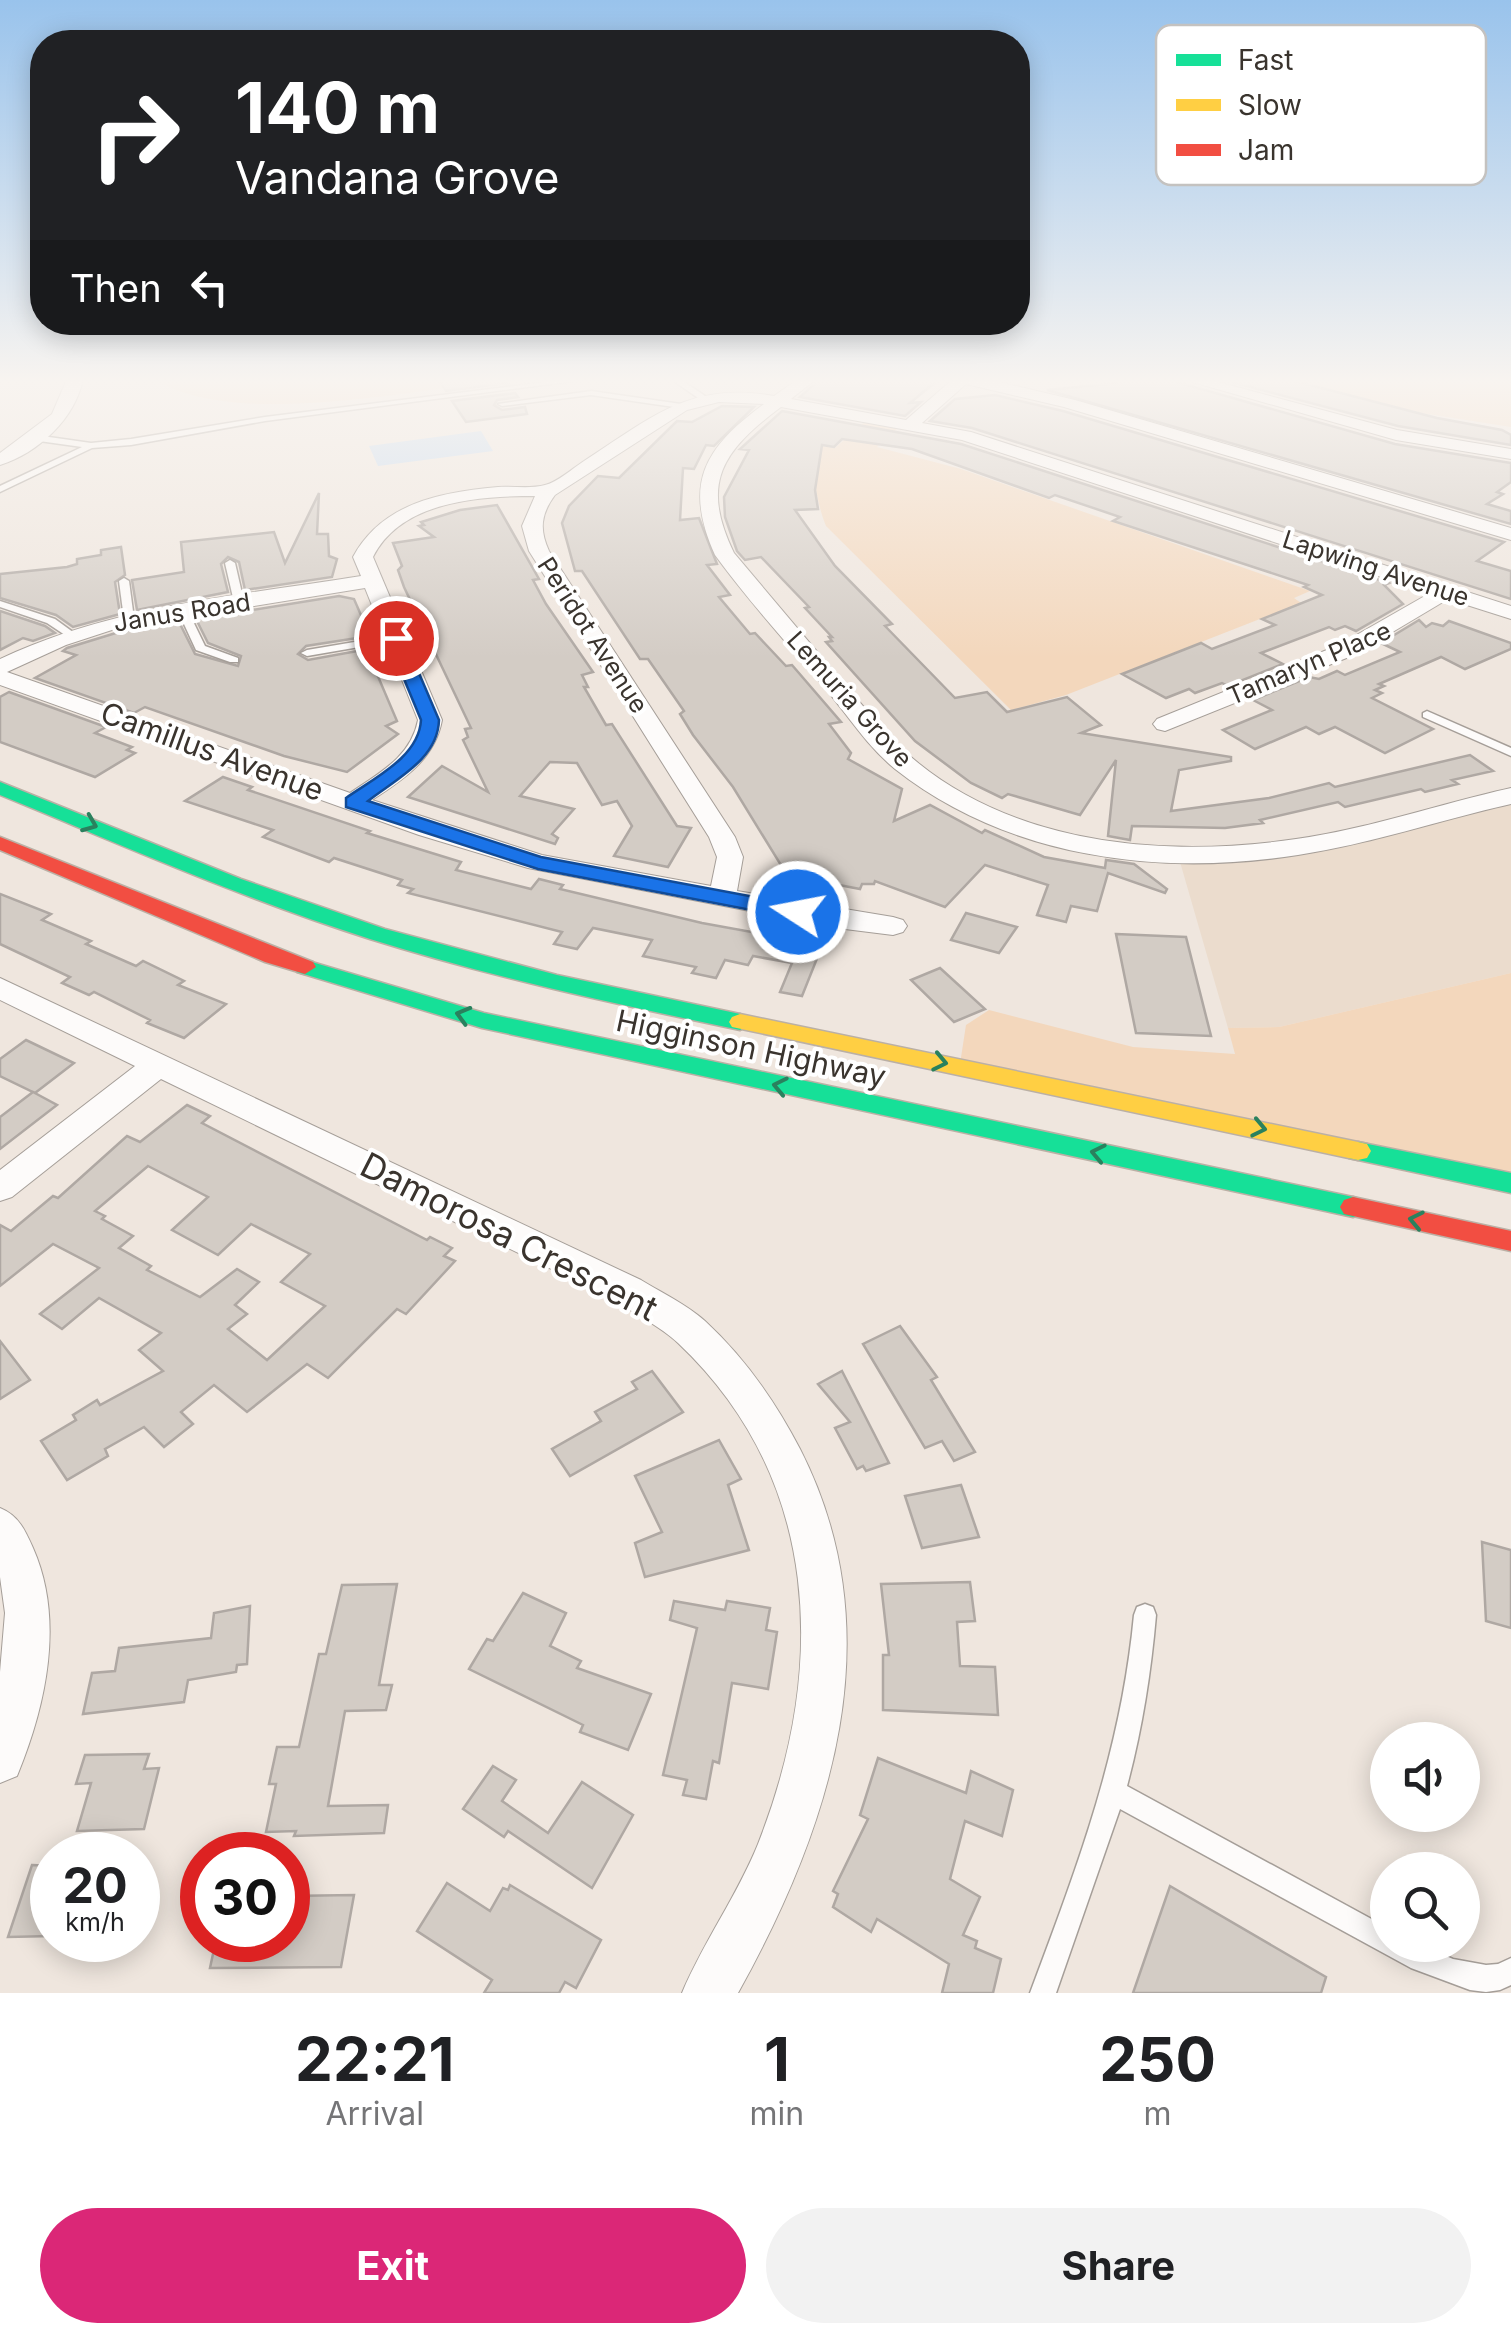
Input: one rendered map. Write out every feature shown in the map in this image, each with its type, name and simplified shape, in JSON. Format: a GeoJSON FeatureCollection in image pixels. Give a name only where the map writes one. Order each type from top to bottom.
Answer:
{"type":"FeatureCollection","features":[{"type":"Feature","properties":{"kind":"highway","name":"Higginson Highway"},"geometry":{"type":"LineString","coordinates":[[0,788],[264,894],[458,957],[605,994],[1511,1181]]}},
{"type":"Feature","properties":{"kind":"highway","name":"Higginson Highway"},"geometry":{"type":"LineString","coordinates":[[0,844],[273,956],[482,1020],[1508,1240]]}},
{"type":"Feature","properties":{"kind":"street"},"geometry":{"type":"LineString","coordinates":[[353,802],[422,748],[430,720],[371,581],[363,557],[366,545],[390,522],[440,502],[504,491],[550,491],[579,472]]}},
{"type":"Feature","properties":{"kind":"street","name":"Lemuria Grove"},"geometry":{"type":"LineString","coordinates":[[711,472],[704,499],[714,538],[882,742],[918,774],[990,814],[1070,841],[1114,850],[1206,856],[1300,847],[1511,796]]}},
{"type":"Feature","properties":{"kind":"street","name":"Lapwing Avenue"},"geometry":{"type":"LineString","coordinates":[[1081,472],[1511,612]]}},
{"type":"Feature","properties":{"kind":"street"},"geometry":{"type":"LineString","coordinates":[[1302,472],[1511,534]]}},
{"type":"Feature","properties":{"kind":"street","name":"Peridot Avenue"},"geometry":{"type":"LineString","coordinates":[[550,491],[532,511],[533,538],[722,836],[730,856],[722,898]]}},
{"type":"Feature","properties":{"kind":"street","name":"Janus Road"},"geometry":{"type":"LineString","coordinates":[[0,667],[72,635],[129,620],[371,581]]}},
{"type":"Feature","properties":{"kind":"street","name":"Tamaryn Place"},"geometry":{"type":"LineString","coordinates":[[1165,724],[1380,635],[1447,591]]}},
{"type":"Feature","properties":{"kind":"street","name":"Camillus Avenue"},"geometry":{"type":"LineString","coordinates":[[0,677],[353,802],[538,862],[892,926]]}},
{"type":"Feature","properties":{"kind":"street","name":"Damorosa Crescent"},"geometry":{"type":"LineString","coordinates":[[0,988],[628,1290],[690,1330],[736,1380],[773,1432],[801,1493],[817,1562],[826,1643],[816,1722],[794,1810],[757,1906],[718,1990]]}},
{"type":"Feature","properties":{"kind":"street"},"geometry":{"type":"LineString","coordinates":[[0,1188],[159,1064]]}},
{"type":"Feature","properties":{"kind":"street"},"geometry":{"type":"LineString","coordinates":[[0,1528],[18,1560],[30,1633],[25,1675],[0,1759]]}},
{"type":"Feature","properties":{"kind":"lane"},"geometry":{"type":"LineString","coordinates":[[0,489],[36,472]]}},
{"type":"Feature","properties":{"kind":"lane"},"geometry":{"type":"LineString","coordinates":[[230,562],[239,602]]}},
{"type":"Feature","properties":{"kind":"lane"},"geometry":{"type":"LineString","coordinates":[[124,581],[129,620]]}},
{"type":"Feature","properties":{"kind":"lane"},"geometry":{"type":"LineString","coordinates":[[0,604],[51,622],[72,635]]}},
{"type":"Feature","properties":{"kind":"lane"},"geometry":{"type":"LineString","coordinates":[[183,611],[200,648],[234,660]]}},
{"type":"Feature","properties":{"kind":"lane"},"geometry":{"type":"LineString","coordinates":[[307,653],[396,638]]}},
{"type":"Feature","properties":{"kind":"lane"},"geometry":{"type":"LineString","coordinates":[[1426,715],[1511,752]]}},
{"type":"Feature","properties":{"kind":"lane"},"geometry":{"type":"LineString","coordinates":[[1043,1993],[1115,1794],[1143,1661],[1146,1616]]}},
{"type":"Feature","properties":{"kind":"lane"},"geometry":{"type":"LineString","coordinates":[[1115,1794],[1370,1933]]}},
{"type":"Feature","properties":{"kind":"lane"},"geometry":{"type":"LineString","coordinates":[[1423,1962],[1491,1985],[1504,1981],[1511,1971]]}},
{"type":"Feature","properties":{"kind":"shaded area"},"geometry":{"type":"Polygon","coordinates":[[[813,472],[970,472],[1310,591],[1294,598],[1301,603],[1066,695],[1011,710],[826,526],[813,472]]]}},
{"type":"Feature","properties":{"kind":"shaded area"},"geometry":{"type":"Polygon","coordinates":[[[1511,794],[1511,973],[1279,1027],[1228,1028],[1178,855],[1251,851],[1511,794]]]}},
{"type":"Feature","properties":{"kind":"shaded area"},"geometry":{"type":"Polygon","coordinates":[[[1511,973],[1511,1180],[960,1064],[966,1025],[989,1010],[1133,1047],[1235,1054],[1228,1028],[1279,1027],[1511,973]]]}},
{"type":"Feature","properties":{"kind":"building"},"geometry":{"type":"Polygon","coordinates":[[[625,472],[683,472],[680,520],[699,518],[717,564],[707,565],[730,595],[719,597],[750,634],[755,633],[786,666],[792,665],[841,722],[829,724],[851,753],[848,759],[902,789],[894,821],[930,805],[982,833],[985,830],[1044,857],[1105,868],[1106,860],[1134,864],[1167,889],[1165,893],[1108,873],[1097,911],[1071,906],[1066,922],[1037,915],[1048,885],[985,865],[945,907],[875,881],[862,884],[860,889],[787,875],[733,787],[693,735],[680,714],[684,711],[648,659],[640,659],[582,571],[575,571],[562,523],[569,506],[598,476],[619,478],[625,472]]]}},
{"type":"Feature","properties":{"kind":"building"},"geometry":{"type":"Polygon","coordinates":[[[737,472],[818,472],[818,509],[795,510],[835,566],[892,624],[885,626],[955,698],[987,692],[1007,712],[1067,697],[1101,725],[1081,733],[1231,757],[1231,761],[1179,770],[1171,811],[1269,798],[1329,783],[1335,787],[1470,755],[1493,771],[1452,780],[1458,784],[1425,792],[1421,789],[1345,807],[1338,802],[1260,820],[1263,823],[1225,828],[1132,826],[1130,840],[1108,836],[1116,760],[1080,815],[1008,794],[1002,798],[971,783],[915,741],[826,642],[832,641],[832,637],[805,608],[809,607],[761,557],[745,560],[737,551],[725,517],[724,497],[737,472]]]}},
{"type":"Feature","properties":{"kind":"building"},"geometry":{"type":"Polygon","coordinates":[[[976,472],[1047,472],[1389,583],[1384,585],[1403,604],[1356,631],[1345,626],[1335,630],[1329,627],[1261,653],[1283,664],[1228,686],[1222,683],[1195,693],[1189,689],[1166,698],[1122,674],[1201,643],[1212,649],[1275,625],[1262,619],[1322,595],[1304,587],[1308,585],[1113,521],[1120,517],[1055,495],[1049,498],[976,472]]]}},
{"type":"Feature","properties":{"kind":"building"},"geometry":{"type":"Polygon","coordinates":[[[1111,472],[1268,472],[1504,542],[1477,561],[1511,571],[1511,599],[1111,472]]]}},
{"type":"Feature","properties":{"kind":"building"},"geometry":{"type":"Polygon","coordinates":[[[1331,472],[1511,472],[1511,482],[1497,492],[1503,494],[1487,504],[1511,511],[1511,524],[1331,472]]]}},
{"type":"Feature","properties":{"kind":"building"},"geometry":{"type":"Polygon","coordinates":[[[319,493],[317,534],[328,534],[329,556],[337,559],[332,577],[245,590],[239,562],[228,557],[221,564],[228,592],[137,610],[132,580],[184,572],[181,542],[274,532],[285,563],[319,493]]]}},
{"type":"Feature","properties":{"kind":"building"},"geometry":{"type":"Polygon","coordinates":[[[497,505],[539,579],[533,580],[546,604],[593,672],[582,675],[588,687],[584,687],[606,725],[612,724],[677,826],[691,828],[668,867],[614,856],[632,826],[617,801],[602,805],[577,763],[550,762],[520,796],[574,809],[552,834],[558,838],[555,844],[408,797],[442,766],[488,792],[463,740],[468,737],[465,729],[471,728],[404,587],[398,570],[402,566],[393,543],[434,537],[419,526],[424,525],[421,522],[460,510],[497,505]]]}},
{"type":"Feature","properties":{"kind":"building"},"geometry":{"type":"Polygon","coordinates":[[[121,547],[125,575],[115,582],[120,614],[73,627],[56,615],[0,598],[0,574],[67,567],[77,564],[77,559],[101,555],[101,550],[121,547]]]}},
{"type":"Feature","properties":{"kind":"building"},"geometry":{"type":"Polygon","coordinates":[[[339,596],[354,599],[370,636],[306,646],[298,654],[308,660],[374,648],[378,659],[371,660],[397,721],[386,726],[398,734],[347,772],[284,756],[145,707],[134,713],[35,678],[76,655],[63,651],[67,648],[119,632],[179,622],[195,654],[238,666],[241,656],[208,643],[196,619],[339,596]]]}},
{"type":"Feature","properties":{"kind":"building"},"geometry":{"type":"Polygon","coordinates":[[[0,611],[55,633],[33,641],[23,638],[0,650],[0,611]]]}},
{"type":"Feature","properties":{"kind":"building"},"geometry":{"type":"Polygon","coordinates":[[[1419,620],[1426,627],[1432,623],[1443,626],[1449,621],[1511,643],[1511,649],[1465,669],[1441,657],[1379,684],[1384,686],[1375,690],[1382,693],[1372,698],[1433,729],[1385,753],[1335,727],[1319,734],[1306,727],[1255,749],[1223,730],[1272,710],[1253,700],[1309,677],[1319,679],[1337,671],[1345,675],[1400,652],[1381,643],[1419,620]]]}},
{"type":"Feature","properties":{"kind":"building"},"geometry":{"type":"Polygon","coordinates":[[[9,692],[106,727],[95,733],[132,747],[127,750],[135,753],[95,777],[0,742],[0,697],[9,692]]]}},
{"type":"Feature","properties":{"kind":"building"},"geometry":{"type":"Polygon","coordinates":[[[223,777],[252,787],[248,790],[370,831],[367,833],[461,862],[456,870],[531,889],[539,879],[563,885],[560,889],[702,923],[779,937],[782,931],[824,941],[802,996],[780,992],[792,963],[753,956],[748,965],[725,960],[716,978],[692,973],[696,967],[643,956],[652,940],[593,928],[577,949],[554,944],[562,932],[408,893],[413,889],[398,885],[402,880],[334,858],[329,862],[263,837],[273,830],[185,801],[223,777]]]}},
{"type":"Feature","properties":{"kind":"building"},"geometry":{"type":"Polygon","coordinates":[[[0,894],[51,914],[42,920],[91,941],[86,944],[136,966],[143,961],[184,981],[178,985],[226,1004],[184,1038],[147,1023],[150,1020],[94,992],[89,995],[62,983],[70,977],[0,944],[0,894]]]}},
{"type":"Feature","properties":{"kind":"building"},"geometry":{"type":"Polygon","coordinates":[[[966,913],[1017,927],[999,953],[951,940],[966,913]]]}},
{"type":"Feature","properties":{"kind":"building"},"geometry":{"type":"Polygon","coordinates":[[[1116,934],[1186,937],[1211,1036],[1136,1033],[1116,934]]]}},
{"type":"Feature","properties":{"kind":"building"},"geometry":{"type":"Polygon","coordinates":[[[940,968],[985,1009],[954,1022],[911,980],[940,968]]]}},
{"type":"Feature","properties":{"kind":"building"},"geometry":{"type":"Polygon","coordinates":[[[26,1040],[74,1063],[35,1093],[0,1076],[0,1059],[26,1040]]]}},
{"type":"Feature","properties":{"kind":"building"},"geometry":{"type":"Polygon","coordinates":[[[33,1092],[57,1105],[0,1149],[0,1117],[33,1092]]]}},
{"type":"Feature","properties":{"kind":"building"},"geometry":{"type":"Polygon","coordinates":[[[187,1105],[210,1116],[202,1123],[427,1240],[430,1237],[452,1248],[444,1256],[455,1261],[406,1314],[397,1309],[328,1378],[307,1364],[247,1412],[214,1385],[181,1412],[193,1424],[164,1447],[144,1427],[105,1449],[108,1456],[67,1480],[41,1441],[76,1420],[73,1415],[97,1400],[100,1405],[163,1371],[139,1350],[161,1333],[99,1298],[62,1329],[40,1314],[99,1268],[53,1244],[0,1286],[0,1225],[11,1231],[53,1196],[58,1198],[127,1136],[140,1142],[187,1105]],[[148,1166],[95,1211],[133,1236],[119,1248],[151,1266],[147,1270],[200,1297],[237,1269],[259,1282],[235,1305],[247,1314],[228,1329],[267,1360],[325,1306],[281,1282],[310,1254],[251,1224],[218,1255],[172,1230],[208,1197],[148,1166]]]}},
{"type":"Feature","properties":{"kind":"building"},"geometry":{"type":"Polygon","coordinates":[[[900,1326],[937,1377],[931,1380],[975,1452],[954,1461],[942,1441],[925,1448],[863,1344],[900,1326]]]}},
{"type":"Feature","properties":{"kind":"building"},"geometry":{"type":"Polygon","coordinates":[[[0,1341],[30,1380],[0,1399],[0,1341]]]}},
{"type":"Feature","properties":{"kind":"building"},"geometry":{"type":"Polygon","coordinates":[[[652,1371],[683,1412],[570,1476],[552,1449],[601,1421],[595,1412],[637,1389],[632,1382],[652,1371]]]}},
{"type":"Feature","properties":{"kind":"building"},"geometry":{"type":"Polygon","coordinates":[[[842,1371],[889,1463],[866,1471],[863,1466],[857,1469],[835,1428],[850,1422],[818,1384],[842,1371]]]}},
{"type":"Feature","properties":{"kind":"building"},"geometry":{"type":"Polygon","coordinates":[[[719,1440],[741,1479],[728,1485],[749,1550],[645,1577],[635,1543],[662,1532],[635,1476],[719,1440]]]}},
{"type":"Feature","properties":{"kind":"building"},"geometry":{"type":"Polygon","coordinates":[[[961,1485],[979,1537],[922,1548],[905,1496],[961,1485]]]}},
{"type":"Feature","properties":{"kind":"building"},"geometry":{"type":"Polygon","coordinates":[[[1482,1542],[1511,1550],[1511,1628],[1486,1621],[1482,1542]]]}},
{"type":"Feature","properties":{"kind":"building"},"geometry":{"type":"Polygon","coordinates":[[[970,1582],[975,1621],[957,1622],[960,1666],[995,1667],[998,1715],[883,1710],[883,1655],[889,1655],[881,1584],[970,1582]]]}},
{"type":"Feature","properties":{"kind":"building"},"geometry":{"type":"Polygon","coordinates":[[[397,1584],[379,1685],[392,1685],[386,1710],[345,1711],[328,1806],[388,1805],[384,1833],[310,1835],[310,1832],[266,1832],[276,1784],[269,1784],[277,1747],[299,1747],[319,1654],[326,1654],[342,1585],[397,1584]]]}},
{"type":"Feature","properties":{"kind":"building"},"geometry":{"type":"Polygon","coordinates":[[[523,1593],[566,1613],[550,1646],[581,1661],[577,1668],[651,1694],[628,1750],[580,1732],[583,1725],[469,1669],[487,1639],[493,1641],[523,1593]]]}},
{"type":"Feature","properties":{"kind":"building"},"geometry":{"type":"Polygon","coordinates":[[[674,1601],[725,1610],[727,1601],[770,1608],[766,1630],[777,1632],[768,1689],[732,1683],[719,1763],[713,1761],[706,1799],[683,1795],[687,1780],[663,1775],[697,1628],[670,1620],[674,1601]]]}},
{"type":"Feature","properties":{"kind":"building"},"geometry":{"type":"Polygon","coordinates":[[[250,1606],[247,1664],[237,1665],[236,1672],[188,1680],[184,1702],[83,1714],[92,1673],[115,1671],[119,1648],[211,1638],[214,1613],[250,1606]]]}},
{"type":"Feature","properties":{"kind":"building"},"geometry":{"type":"Polygon","coordinates":[[[149,1754],[144,1769],[159,1768],[144,1829],[77,1831],[91,1783],[76,1784],[85,1755],[149,1754]]]}},
{"type":"Feature","properties":{"kind":"building"},"geometry":{"type":"Polygon","coordinates":[[[878,1758],[966,1793],[971,1771],[1013,1790],[1002,1836],[965,1821],[950,1879],[980,1897],[963,1935],[977,1941],[975,1948],[1001,1959],[993,1993],[942,1993],[949,1964],[877,1919],[871,1932],[833,1907],[838,1894],[833,1891],[868,1819],[860,1815],[878,1758]]]}},
{"type":"Feature","properties":{"kind":"building"},"geometry":{"type":"Polygon","coordinates":[[[493,1766],[516,1780],[502,1801],[548,1833],[582,1782],[633,1815],[592,1888],[508,1831],[504,1837],[463,1809],[493,1766]]]}},
{"type":"Feature","properties":{"kind":"building"},"geometry":{"type":"Polygon","coordinates":[[[30,1871],[30,1936],[8,1937],[30,1871]]]}},
{"type":"Feature","properties":{"kind":"building"},"geometry":{"type":"Polygon","coordinates":[[[447,1883],[490,1911],[503,1888],[508,1890],[510,1885],[601,1940],[576,1988],[565,1982],[559,1993],[484,1993],[492,1980],[417,1931],[447,1883]]]}},
{"type":"Feature","properties":{"kind":"building"},"geometry":{"type":"Polygon","coordinates":[[[1170,1886],[1326,1977],[1321,1993],[1133,1993],[1170,1886]]]}},
{"type":"Feature","properties":{"kind":"building"},"geometry":{"type":"Polygon","coordinates":[[[354,1895],[341,1967],[210,1968],[211,1962],[310,1962],[310,1896],[354,1895]]]}},
{"type":"Feature","properties":{"kind":"traffic: fast"},"geometry":{"type":"LineString","coordinates":[[0,788],[234,883],[377,934],[512,972],[740,1022]]}},
{"type":"Feature","properties":{"kind":"traffic: fast"},"geometry":{"type":"LineString","coordinates":[[305,967],[482,1020],[1353,1207]]}},
{"type":"Feature","properties":{"kind":"traffic: fast"},"geometry":{"type":"LineString","coordinates":[[1358,1151],[1511,1183]]}},
{"type":"Feature","properties":{"kind":"traffic: slow"},"geometry":{"type":"LineString","coordinates":[[740,1022],[1358,1151]]}},
{"type":"Feature","properties":{"kind":"traffic: jam"},"geometry":{"type":"LineString","coordinates":[[0,843],[305,967]]}},
{"type":"Feature","properties":{"kind":"traffic: jam"},"geometry":{"type":"LineString","coordinates":[[1353,1207],[1511,1241]]}},
{"type":"Feature","properties":{"kind":"route"},"geometry":{"type":"LineString","coordinates":[[396,638],[430,720],[429,734],[408,762],[353,802],[538,862],[798,912]]}}]}
